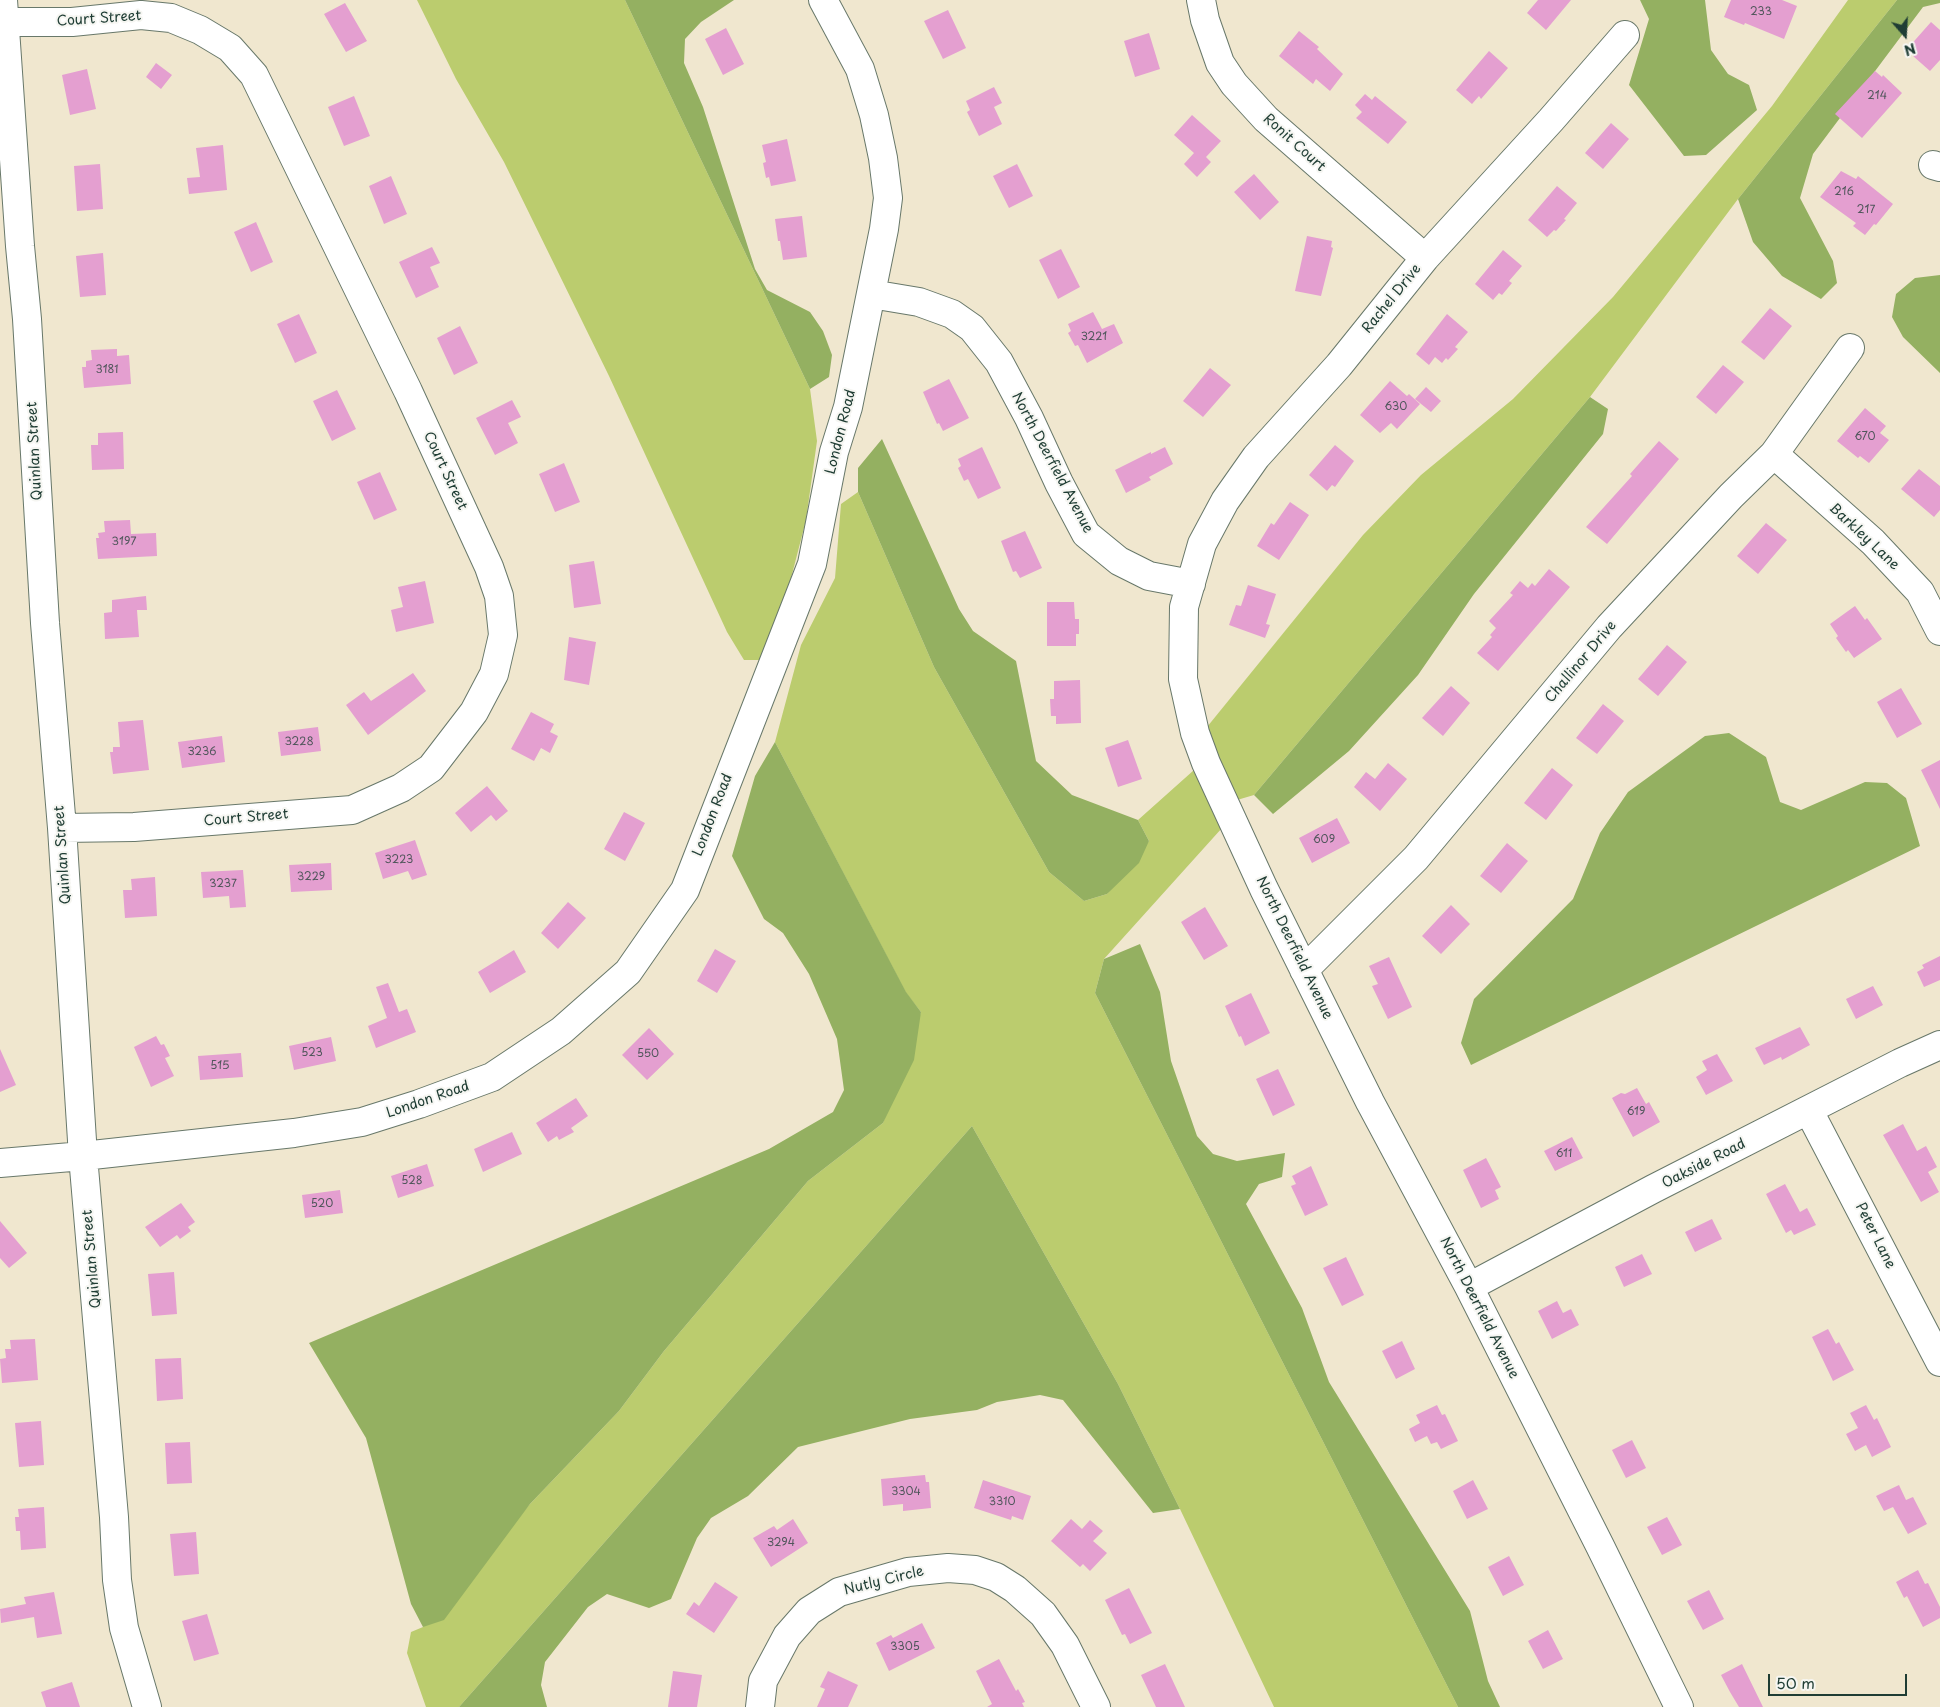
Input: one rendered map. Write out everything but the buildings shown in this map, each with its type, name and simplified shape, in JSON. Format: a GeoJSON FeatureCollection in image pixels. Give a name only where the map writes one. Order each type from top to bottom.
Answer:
{"type":"FeatureCollection","features":[{"type":"Feature","properties":{"kind":"street","name":"London Road"},"geometry":{"type":"LineString","coordinates":[[0,1163],[84,1156],[294,1133],[362,1122],[419,1104],[492,1077],[561,1031],[628,972],[685,890],[812,564],[834,452],[848,407],[871,294],[888,198],[882,158],[874,115],[860,69],[823,0]]}},
{"type":"Feature","properties":{"kind":"street","name":"Ronit Court"},"geometry":{"type":"LineString","coordinates":[[1202,0],[1205,20],[1220,63],[1234,84],[1266,119],[1425,258]]}},
{"type":"Feature","properties":{"kind":"street","name":"Court Street"},"geometry":{"type":"LineString","coordinates":[[4,11],[72,22],[141,15],[171,18],[200,30],[230,48],[254,75],[408,391],[489,567],[499,596],[503,635],[494,674],[474,712],[432,768],[401,788],[352,810],[134,827],[62,828]]}},
{"type":"Feature","properties":{"kind":"street","name":"Quinlan Street"},"geometry":{"type":"LineString","coordinates":[[4,11],[84,1156],[113,1507],[117,1580],[124,1628],[147,1707]]}},
{"type":"Feature","properties":{"kind":"street","name":"Rachel Drive"},"geometry":{"type":"LineString","coordinates":[[1191,584],[1202,544],[1225,501],[1256,457],[1339,365],[1425,258],[1551,120],[1625,35]]}},
{"type":"Feature","properties":{"kind":"street","name":"North Deerfield Avenue"},"geometry":{"type":"LineString","coordinates":[[871,294],[919,302],[952,314],[972,328],[999,362],[1086,534],[1119,561],[1149,576],[1191,584],[1184,606],[1184,679],[1195,733],[1206,763],[1264,889],[1370,1102],[1469,1287],[1679,1707]]}},
{"type":"Feature","properties":{"kind":"street","name":"Challinor Drive"},"geometry":{"type":"LineString","coordinates":[[1304,970],[1416,858],[1609,627],[1731,496],[1774,454],[1850,348]]}},
{"type":"Feature","properties":{"kind":"street","name":"Barkley Lane"},"geometry":{"type":"LineString","coordinates":[[1774,454],[1873,542],[1920,592],[1940,630]]}},
{"type":"Feature","properties":{"kind":"street","name":"Oakside Road"},"geometry":{"type":"LineString","coordinates":[[1469,1287],[1653,1189],[1900,1063],[1940,1045]]}},
{"type":"Feature","properties":{"kind":"street","name":"Peter Lane"},"geometry":{"type":"LineString","coordinates":[[1809,1111],[1940,1362]]}},
{"type":"Feature","properties":{"kind":"street","name":"Nutly Circle"},"geometry":{"type":"LineString","coordinates":[[760,1707],[763,1680],[787,1636],[809,1611],[839,1592],[908,1572],[948,1568],[975,1570],[996,1577],[1015,1589],[1043,1614],[1065,1645],[1096,1707]]}},
{"type":"Feature","properties":{"kind":"green space"},"geometry":{"type":"Polygon","coordinates":[[[417,0],[625,0],[810,389],[817,441],[806,520],[789,586],[760,660],[744,660],[727,632],[609,376],[504,162],[456,79],[417,0]]]}},
{"type":"Feature","properties":{"kind":"green space"},"geometry":{"type":"Polygon","coordinates":[[[625,0],[734,0],[701,22],[685,39],[684,63],[703,107],[755,269],[767,290],[810,312],[823,331],[832,355],[829,377],[810,389],[625,0]]]}},
{"type":"Feature","properties":{"kind":"green space"},"geometry":{"type":"Polygon","coordinates":[[[1640,0],[1705,0],[1711,50],[1728,74],[1749,85],[1757,110],[1706,155],[1684,156],[1629,85],[1649,19],[1640,0]]]}},
{"type":"Feature","properties":{"kind":"green space"},"geometry":{"type":"Polygon","coordinates":[[[1848,0],[1897,0],[1738,199],[1590,397],[1254,795],[1237,800],[1208,745],[1207,727],[1363,535],[1421,475],[1513,399],[1613,297],[1772,106],[1848,0]]]}},
{"type":"Feature","properties":{"kind":"green space"},"geometry":{"type":"Polygon","coordinates":[[[1897,0],[1940,0],[1940,3],[1923,7],[1813,154],[1800,198],[1833,261],[1837,283],[1821,299],[1782,276],[1753,242],[1738,199],[1897,0]]]}},
{"type":"Feature","properties":{"kind":"green space"},"geometry":{"type":"Polygon","coordinates":[[[1940,275],[1940,373],[1903,337],[1892,317],[1896,294],[1915,278],[1940,275]]]}},
{"type":"Feature","properties":{"kind":"green space"},"geometry":{"type":"Polygon","coordinates":[[[1590,397],[1608,409],[1603,434],[1474,594],[1418,675],[1349,751],[1273,814],[1254,795],[1590,397]]]}},
{"type":"Feature","properties":{"kind":"green space"},"geometry":{"type":"Polygon","coordinates":[[[882,439],[959,609],[973,631],[1016,661],[1036,761],[1072,795],[1138,820],[1149,841],[1139,863],[1107,894],[1084,901],[1049,872],[934,667],[858,492],[858,468],[882,439]]]}},
{"type":"Feature","properties":{"kind":"green space"},"geometry":{"type":"Polygon","coordinates":[[[858,492],[934,667],[1049,872],[1084,901],[1107,894],[1149,841],[1138,820],[1194,770],[1222,828],[1104,959],[1095,993],[1458,1707],[1274,1707],[1118,1384],[972,1126],[459,1707],[426,1707],[407,1653],[411,1632],[423,1627],[530,1504],[619,1411],[664,1351],[808,1181],[883,1123],[921,1012],[906,993],[775,742],[801,645],[835,578],[841,504],[858,492]]]}},
{"type":"Feature","properties":{"kind":"green space"},"geometry":{"type":"Polygon","coordinates":[[[1729,733],[1766,757],[1780,802],[1801,810],[1865,782],[1887,783],[1906,798],[1920,846],[1471,1065],[1461,1043],[1474,999],[1573,899],[1600,833],[1628,792],[1705,736],[1729,733]]]}},
{"type":"Feature","properties":{"kind":"green space"},"geometry":{"type":"Polygon","coordinates":[[[775,742],[906,992],[921,1012],[914,1060],[883,1123],[808,1181],[664,1351],[619,1411],[530,1504],[444,1620],[423,1627],[411,1604],[366,1438],[309,1343],[769,1149],[833,1112],[844,1090],[837,1039],[809,974],[783,933],[764,919],[732,856],[755,776],[775,742]]]}},
{"type":"Feature","properties":{"kind":"green space"},"geometry":{"type":"Polygon","coordinates":[[[1140,944],[1160,992],[1171,1061],[1197,1136],[1213,1154],[1237,1161],[1285,1153],[1282,1177],[1259,1184],[1246,1204],[1302,1308],[1329,1382],[1470,1611],[1488,1681],[1500,1707],[1458,1707],[1095,993],[1104,959],[1140,944]]]}},
{"type":"Feature","properties":{"kind":"green space"},"geometry":{"type":"Polygon","coordinates":[[[972,1126],[1118,1384],[1180,1509],[1153,1513],[1063,1400],[1040,1395],[997,1402],[977,1410],[910,1419],[798,1447],[748,1496],[711,1518],[697,1538],[671,1599],[649,1608],[607,1594],[588,1607],[545,1662],[541,1685],[547,1707],[459,1707],[972,1126]]]}}]}
